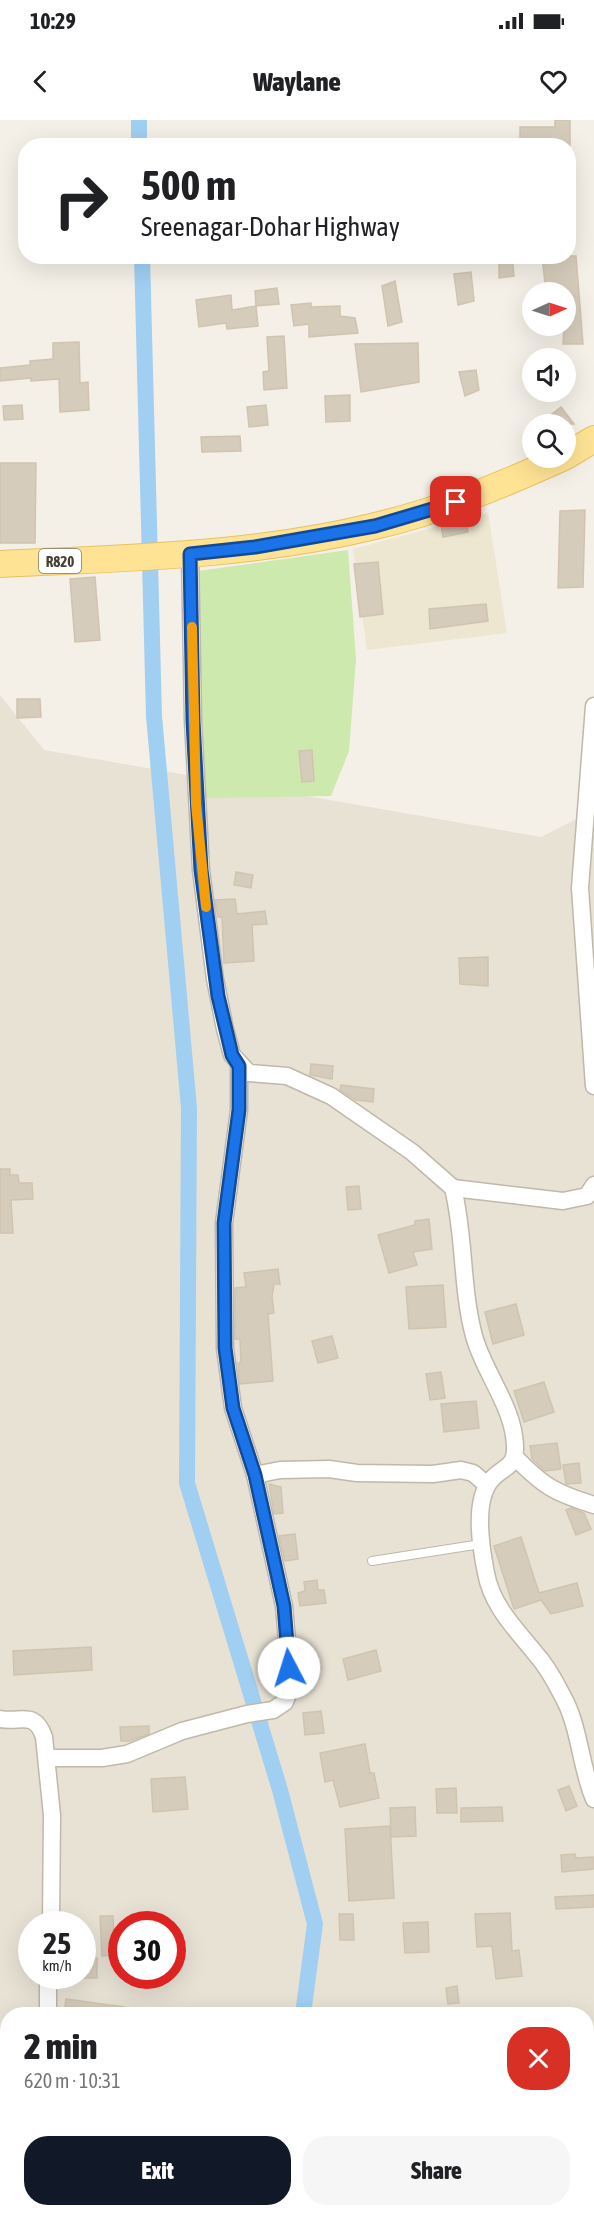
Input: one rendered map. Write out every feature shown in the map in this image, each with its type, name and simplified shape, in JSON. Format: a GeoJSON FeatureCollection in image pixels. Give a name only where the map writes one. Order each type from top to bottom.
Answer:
{"type":"FeatureCollection","features":[{"type":"Feature","properties":{"kind":"main road","name":"R820"},"geometry":{"type":"LineString","coordinates":[[576,450],[594,439]]}},
{"type":"Feature","properties":{"kind":"main road","name":"R820"},"geometry":{"type":"LineString","coordinates":[[0,564],[120,559],[255,547],[375,526],[476,496],[539,468]]}},
{"type":"Feature","properties":{"kind":"street"},"geometry":{"type":"LineString","coordinates":[[184,554],[201,870],[215,980],[232,1055],[239,1066],[249,1073],[287,1076],[331,1096],[412,1152],[453,1188],[563,1201],[587,1196],[594,1185]]}},
{"type":"Feature","properties":{"kind":"street"},"geometry":{"type":"LineString","coordinates":[[594,706],[580,888],[594,1086]]}},
{"type":"Feature","properties":{"kind":"street"},"geometry":{"type":"LineString","coordinates":[[47,1758],[102,1758],[127,1754],[182,1731],[247,1714],[273,1710],[285,1702],[291,1686],[284,1606],[255,1475],[233,1408],[225,1348],[224,1223],[239,1110],[239,1066]]}},
{"type":"Feature","properties":{"kind":"street"},"geometry":{"type":"LineString","coordinates":[[453,1188],[474,1336],[512,1424],[515,1456],[509,1468],[495,1475],[487,1485],[482,1504],[481,1544],[486,1576],[496,1605],[537,1654],[564,1697],[594,1799]]}},
{"type":"Feature","properties":{"kind":"street"},"geometry":{"type":"LineString","coordinates":[[515,1456],[539,1482],[561,1495],[594,1505]]}},
{"type":"Feature","properties":{"kind":"street"},"geometry":{"type":"LineString","coordinates":[[255,1475],[280,1470],[329,1469],[357,1473],[433,1474],[461,1470],[473,1473],[487,1485]]}},
{"type":"Feature","properties":{"kind":"street"},"geometry":{"type":"LineString","coordinates":[[0,1719],[33,1720],[40,1726],[47,1758],[52,1815],[51,1911]]}},
{"type":"Feature","properties":{"kind":"street"},"geometry":{"type":"LineString","coordinates":[[48,1989],[48,2007]]}},
{"type":"Feature","properties":{"kind":"lane"},"geometry":{"type":"LineString","coordinates":[[372,1561],[481,1544]]}},
{"type":"Feature","properties":{"kind":"shaded area"},"geometry":{"type":"Polygon","coordinates":[[[488,513],[507,633],[367,650],[353,549],[488,513]]]}},
{"type":"Feature","properties":{"kind":"shaded area"},"geometry":{"type":"Polygon","coordinates":[[[0,695],[44,750],[541,837],[594,810],[594,2007],[0,2007],[0,695]]]}},
{"type":"Feature","properties":{"kind":"green space"},"geometry":{"type":"Polygon","coordinates":[[[348,550],[356,659],[349,751],[331,796],[202,798],[198,571],[348,550]]]}},
{"type":"Feature","properties":{"kind":"building"},"geometry":{"type":"Polygon","coordinates":[[[555,120],[570,120],[570,138],[520,138],[520,127],[555,127],[555,120]]]}},
{"type":"Feature","properties":{"kind":"building"},"geometry":{"type":"Polygon","coordinates":[[[576,256],[583,344],[563,344],[563,336],[576,336],[576,282],[545,282],[543,264],[576,264],[576,256]]]}},
{"type":"Feature","properties":{"kind":"building"},"geometry":{"type":"Polygon","coordinates":[[[499,264],[513,264],[514,276],[499,278],[499,264]]]}},
{"type":"Feature","properties":{"kind":"building"},"geometry":{"type":"Polygon","coordinates":[[[471,272],[474,301],[458,305],[454,274],[471,272]]]}},
{"type":"Feature","properties":{"kind":"building"},"geometry":{"type":"Polygon","coordinates":[[[395,281],[402,322],[388,326],[382,286],[395,281]]]}},
{"type":"Feature","properties":{"kind":"building"},"geometry":{"type":"Polygon","coordinates":[[[277,288],[279,304],[256,306],[255,291],[277,288]]]}},
{"type":"Feature","properties":{"kind":"building"},"geometry":{"type":"Polygon","coordinates":[[[231,295],[232,310],[256,306],[258,326],[227,329],[226,323],[199,327],[196,300],[231,295]]]}},
{"type":"Feature","properties":{"kind":"building"},"geometry":{"type":"Polygon","coordinates":[[[311,303],[311,307],[340,306],[340,316],[355,318],[358,333],[309,337],[309,324],[294,326],[291,305],[311,303]]]}},
{"type":"Feature","properties":{"kind":"building"},"geometry":{"type":"Polygon","coordinates":[[[284,336],[287,388],[264,390],[263,372],[269,371],[267,337],[284,336]]]}},
{"type":"Feature","properties":{"kind":"building"},"geometry":{"type":"Polygon","coordinates":[[[79,342],[80,383],[88,382],[89,410],[60,412],[59,379],[31,381],[31,378],[0,381],[0,368],[30,365],[30,361],[53,359],[53,343],[79,342]]]}},
{"type":"Feature","properties":{"kind":"building"},"geometry":{"type":"Polygon","coordinates":[[[418,343],[419,382],[361,392],[355,344],[418,343]]]}},
{"type":"Feature","properties":{"kind":"building"},"geometry":{"type":"Polygon","coordinates":[[[476,370],[479,390],[465,396],[459,372],[476,370]]]}},
{"type":"Feature","properties":{"kind":"building"},"geometry":{"type":"Polygon","coordinates":[[[350,395],[350,421],[326,422],[325,396],[350,395]]]}},
{"type":"Feature","properties":{"kind":"building"},"geometry":{"type":"Polygon","coordinates":[[[22,405],[23,419],[4,420],[3,406],[22,405]]]}},
{"type":"Feature","properties":{"kind":"building"},"geometry":{"type":"Polygon","coordinates":[[[266,405],[268,425],[249,427],[247,407],[266,405]]]}},
{"type":"Feature","properties":{"kind":"building"},"geometry":{"type":"Polygon","coordinates":[[[561,407],[566,414],[552,414],[561,407]]]}},
{"type":"Feature","properties":{"kind":"building"},"geometry":{"type":"Polygon","coordinates":[[[240,436],[241,451],[202,452],[201,437],[240,436]]]}},
{"type":"Feature","properties":{"kind":"building"},"geometry":{"type":"Polygon","coordinates":[[[0,463],[36,463],[35,543],[0,543],[0,463]]]}},
{"type":"Feature","properties":{"kind":"building"},"geometry":{"type":"Polygon","coordinates":[[[585,510],[583,587],[558,588],[560,511],[585,510]]]}},
{"type":"Feature","properties":{"kind":"building"},"geometry":{"type":"Polygon","coordinates":[[[464,515],[468,532],[443,537],[441,523],[464,515]]]}},
{"type":"Feature","properties":{"kind":"building"},"geometry":{"type":"Polygon","coordinates":[[[378,562],[383,614],[360,617],[354,564],[378,562]]]}},
{"type":"Feature","properties":{"kind":"building"},"geometry":{"type":"Polygon","coordinates":[[[95,577],[100,640],[75,642],[70,579],[95,577]]]}},
{"type":"Feature","properties":{"kind":"building"},"geometry":{"type":"Polygon","coordinates":[[[486,604],[488,621],[430,629],[429,609],[486,604]]]}},
{"type":"Feature","properties":{"kind":"building"},"geometry":{"type":"Polygon","coordinates":[[[17,699],[40,699],[41,717],[17,718],[17,699]]]}},
{"type":"Feature","properties":{"kind":"building"},"geometry":{"type":"Polygon","coordinates":[[[312,750],[314,781],[302,782],[299,751],[312,750]]]}},
{"type":"Feature","properties":{"kind":"building"},"geometry":{"type":"Polygon","coordinates":[[[236,872],[253,875],[251,888],[234,885],[236,872]]]}},
{"type":"Feature","properties":{"kind":"building"},"geometry":{"type":"Polygon","coordinates":[[[235,899],[237,914],[265,911],[267,924],[252,925],[254,961],[224,963],[222,917],[218,917],[215,900],[235,899]]]}},
{"type":"Feature","properties":{"kind":"building"},"geometry":{"type":"Polygon","coordinates":[[[488,957],[488,986],[460,984],[459,958],[488,957]]]}},
{"type":"Feature","properties":{"kind":"building"},"geometry":{"type":"Polygon","coordinates":[[[311,1064],[333,1066],[332,1079],[310,1075],[311,1064]]]}},
{"type":"Feature","properties":{"kind":"building"},"geometry":{"type":"Polygon","coordinates":[[[341,1085],[374,1089],[373,1102],[356,1100],[340,1090],[341,1085]]]}},
{"type":"Feature","properties":{"kind":"building"},"geometry":{"type":"Polygon","coordinates":[[[0,1169],[10,1169],[10,1175],[18,1175],[19,1183],[32,1183],[33,1199],[11,1200],[13,1233],[0,1233],[0,1169]]]}},
{"type":"Feature","properties":{"kind":"building"},"geometry":{"type":"Polygon","coordinates":[[[359,1186],[361,1209],[348,1210],[346,1187],[359,1186]]]}},
{"type":"Feature","properties":{"kind":"building"},"geometry":{"type":"Polygon","coordinates":[[[429,1219],[432,1249],[413,1252],[417,1265],[389,1273],[378,1235],[415,1225],[415,1221],[429,1219]]]}},
{"type":"Feature","properties":{"kind":"building"},"geometry":{"type":"Polygon","coordinates":[[[278,1269],[280,1284],[274,1284],[272,1297],[274,1313],[268,1314],[273,1381],[240,1384],[238,1363],[241,1363],[240,1339],[235,1339],[235,1288],[246,1287],[244,1273],[278,1269]]]}},
{"type":"Feature","properties":{"kind":"building"},"geometry":{"type":"Polygon","coordinates":[[[443,1285],[446,1327],[409,1329],[406,1287],[443,1285]]]}},
{"type":"Feature","properties":{"kind":"building"},"geometry":{"type":"Polygon","coordinates":[[[516,1304],[524,1335],[493,1344],[485,1312],[516,1304]]]}},
{"type":"Feature","properties":{"kind":"building"},"geometry":{"type":"Polygon","coordinates":[[[332,1336],[338,1358],[318,1363],[312,1341],[332,1336]]]}},
{"type":"Feature","properties":{"kind":"building"},"geometry":{"type":"Polygon","coordinates":[[[441,1372],[445,1398],[430,1400],[426,1374],[441,1372]]]}},
{"type":"Feature","properties":{"kind":"building"},"geometry":{"type":"Polygon","coordinates":[[[544,1382],[554,1412],[524,1422],[514,1391],[544,1382]]]}},
{"type":"Feature","properties":{"kind":"building"},"geometry":{"type":"Polygon","coordinates":[[[476,1401],[479,1428],[444,1432],[441,1404],[476,1401]]]}},
{"type":"Feature","properties":{"kind":"building"},"geometry":{"type":"Polygon","coordinates":[[[557,1443],[561,1469],[545,1471],[532,1459],[530,1446],[557,1443]]]}},
{"type":"Feature","properties":{"kind":"building"},"geometry":{"type":"Polygon","coordinates":[[[579,1463],[581,1483],[566,1484],[563,1465],[579,1463]]]}},
{"type":"Feature","properties":{"kind":"building"},"geometry":{"type":"Polygon","coordinates":[[[269,1484],[281,1487],[283,1513],[274,1514],[269,1484]]]}},
{"type":"Feature","properties":{"kind":"building"},"geometry":{"type":"Polygon","coordinates":[[[571,1508],[584,1513],[591,1529],[576,1535],[566,1510],[571,1508]]]}},
{"type":"Feature","properties":{"kind":"building"},"geometry":{"type":"Polygon","coordinates":[[[295,1534],[298,1559],[285,1561],[279,1536],[295,1534]]]}},
{"type":"Feature","properties":{"kind":"building"},"geometry":{"type":"Polygon","coordinates":[[[521,1537],[539,1593],[577,1583],[583,1606],[551,1614],[541,1600],[514,1609],[494,1546],[521,1537]]]}},
{"type":"Feature","properties":{"kind":"building"},"geometry":{"type":"Polygon","coordinates":[[[317,1580],[318,1590],[324,1590],[326,1603],[300,1606],[298,1593],[305,1591],[304,1582],[317,1580]]]}},
{"type":"Feature","properties":{"kind":"building"},"geometry":{"type":"Polygon","coordinates":[[[91,1647],[92,1670],[14,1675],[13,1651],[91,1647]]]}},
{"type":"Feature","properties":{"kind":"building"},"geometry":{"type":"Polygon","coordinates":[[[376,1650],[381,1671],[348,1680],[343,1659],[376,1650]]]}},
{"type":"Feature","properties":{"kind":"building"},"geometry":{"type":"Polygon","coordinates":[[[321,1711],[324,1733],[305,1735],[303,1713],[321,1711]]]}},
{"type":"Feature","properties":{"kind":"building"},"geometry":{"type":"Polygon","coordinates":[[[149,1726],[149,1734],[130,1741],[121,1741],[120,1727],[149,1726]]]}},
{"type":"Feature","properties":{"kind":"building"},"geometry":{"type":"Polygon","coordinates":[[[365,1744],[370,1773],[374,1773],[379,1798],[340,1807],[333,1780],[325,1782],[320,1753],[365,1744]]]}},
{"type":"Feature","properties":{"kind":"building"},"geometry":{"type":"Polygon","coordinates":[[[185,1777],[188,1809],[153,1812],[151,1779],[185,1777]]]}},
{"type":"Feature","properties":{"kind":"building"},"geometry":{"type":"Polygon","coordinates":[[[569,1786],[577,1806],[566,1811],[558,1790],[569,1786]]]}},
{"type":"Feature","properties":{"kind":"building"},"geometry":{"type":"Polygon","coordinates":[[[456,1788],[457,1813],[437,1813],[436,1789],[456,1788]]]}},
{"type":"Feature","properties":{"kind":"building"},"geometry":{"type":"Polygon","coordinates":[[[415,1807],[416,1836],[391,1837],[390,1808],[415,1807]]]}},
{"type":"Feature","properties":{"kind":"building"},"geometry":{"type":"Polygon","coordinates":[[[502,1807],[503,1821],[461,1822],[461,1808],[502,1807]]]}},
{"type":"Feature","properties":{"kind":"building"},"geometry":{"type":"Polygon","coordinates":[[[390,1826],[394,1898],[349,1901],[345,1829],[390,1826]]]}},
{"type":"Feature","properties":{"kind":"building"},"geometry":{"type":"Polygon","coordinates":[[[575,1854],[576,1858],[594,1857],[594,1869],[562,1872],[561,1855],[575,1854]]]}},
{"type":"Feature","properties":{"kind":"building"},"geometry":{"type":"Polygon","coordinates":[[[594,1895],[594,1907],[556,1909],[555,1897],[594,1895]]]}},
{"type":"Feature","properties":{"kind":"building"},"geometry":{"type":"Polygon","coordinates":[[[510,1913],[512,1951],[519,1950],[522,1976],[496,1979],[492,1946],[477,1947],[475,1914],[510,1913]]]}},
{"type":"Feature","properties":{"kind":"building"},"geometry":{"type":"Polygon","coordinates":[[[339,1914],[353,1914],[354,1940],[340,1940],[339,1914]]]}},
{"type":"Feature","properties":{"kind":"building"},"geometry":{"type":"Polygon","coordinates":[[[100,1916],[108,1916],[108,1956],[102,1956],[100,1916]]]}},
{"type":"Feature","properties":{"kind":"building"},"geometry":{"type":"Polygon","coordinates":[[[428,1922],[429,1952],[405,1953],[403,1923],[428,1922]]]}},
{"type":"Feature","properties":{"kind":"building"},"geometry":{"type":"Polygon","coordinates":[[[457,1986],[459,2003],[448,2004],[446,1988],[457,1986]]]}},
{"type":"Feature","properties":{"kind":"building"},"geometry":{"type":"Polygon","coordinates":[[[66,1999],[124,2007],[65,2007],[66,1999]]]}},
{"type":"Feature","properties":{"kind":"waterway"},"geometry":{"type":"LineString","coordinates":[[139,120],[139,138]]}},
{"type":"Feature","properties":{"kind":"waterway"},"geometry":{"type":"LineString","coordinates":[[142,264],[154,716],[189,1108],[187,1483],[280,1790],[315,1924],[304,2007]]}},
{"type":"Feature","properties":{"kind":"slow traffic"},"geometry":{"type":"LineString","coordinates":[[192,627],[196,804],[206,907]]}},
{"type":"Feature","properties":{"kind":"route"},"geometry":{"type":"LineString","coordinates":[[289,1668],[284,1606],[255,1475],[233,1408],[225,1348],[224,1223],[239,1110],[239,1066],[232,1055],[218,996],[201,870],[193,721],[190,554],[255,547],[375,526],[456,502]]}}]}
